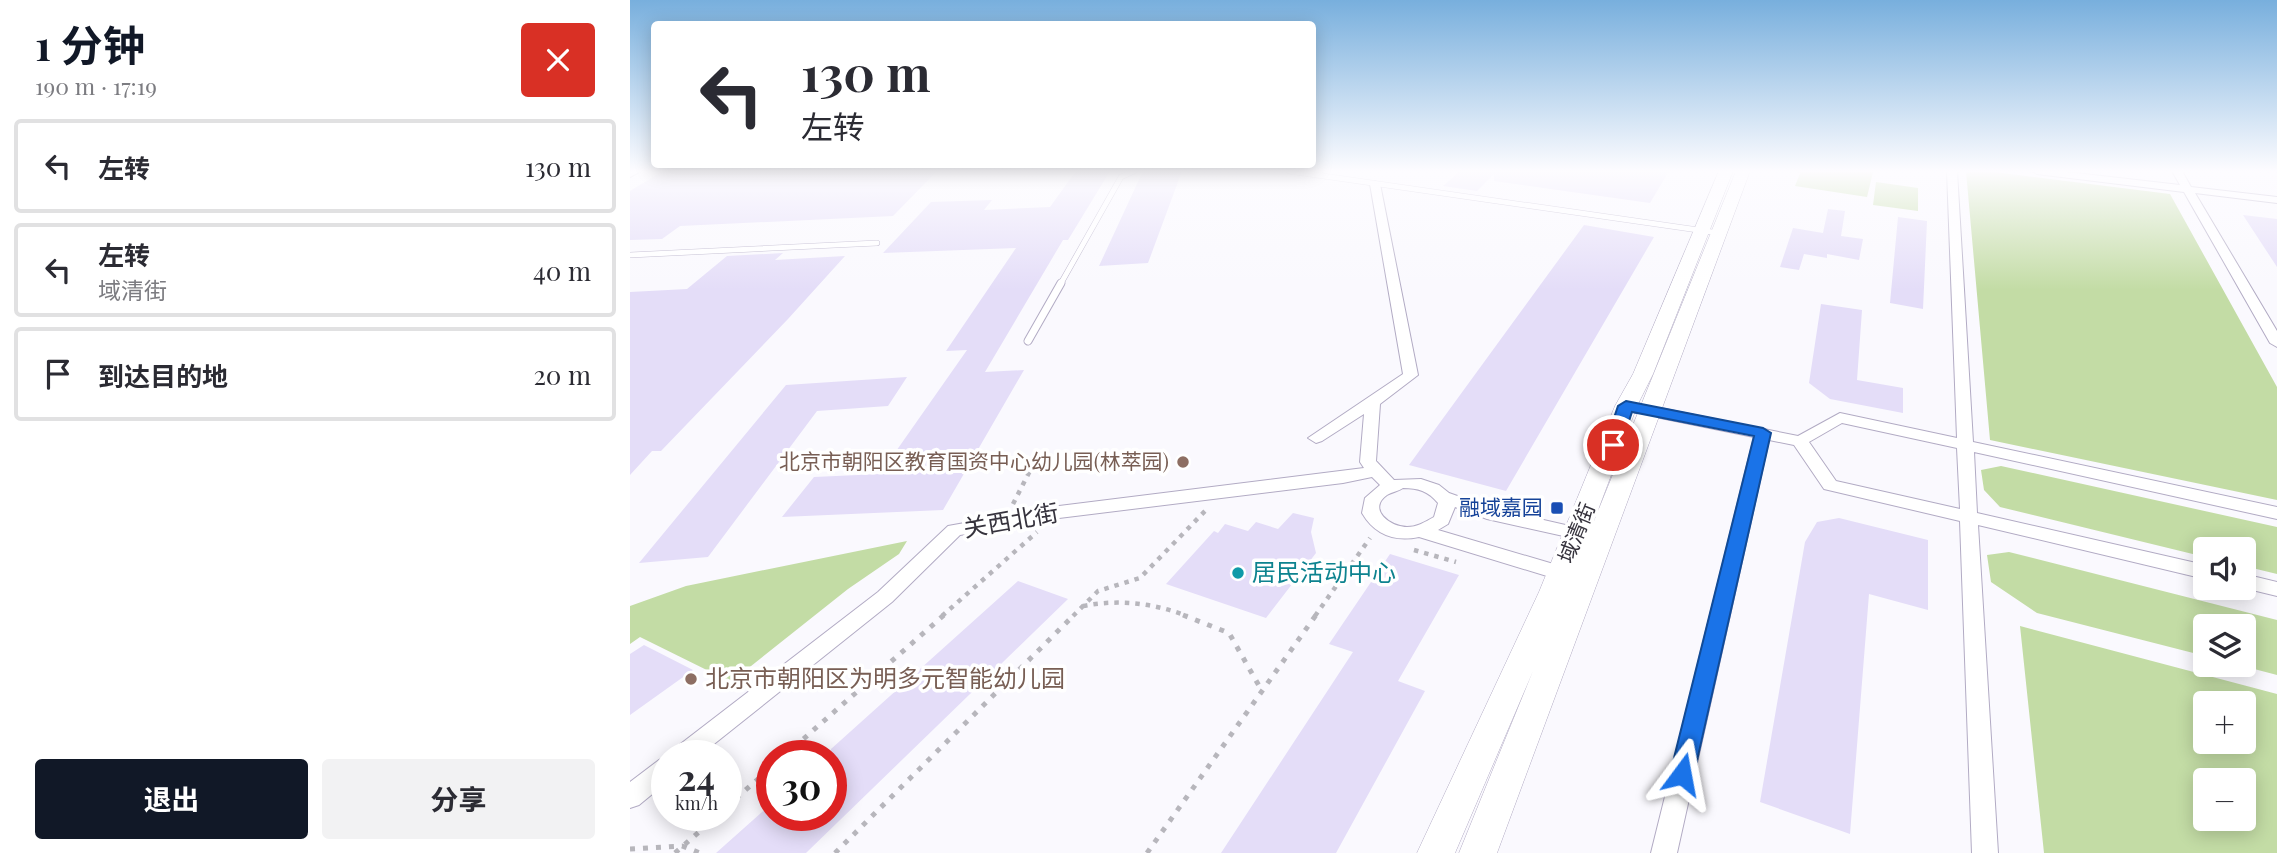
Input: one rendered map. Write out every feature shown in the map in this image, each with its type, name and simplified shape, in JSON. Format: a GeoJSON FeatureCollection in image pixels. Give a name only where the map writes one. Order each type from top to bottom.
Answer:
{"type":"FeatureCollection","features":[{"type":"Feature","properties":{"kind":"street"},"geometry":{"type":"LineString","coordinates":[[1316,438],[1411,375],[1380,211]]}},
{"type":"Feature","properties":{"kind":"street","name":"域清街"},"geometry":{"type":"LineString","coordinates":[[1710,231],[1715,211]]}},
{"type":"Feature","properties":{"kind":"street","name":"域清街"},"geometry":{"type":"LineString","coordinates":[[1478,853],[1638,408],[1643,374],[1721,211]]}},
{"type":"Feature","properties":{"kind":"street"},"geometry":{"type":"LineString","coordinates":[[1954,211],[1985,853]]}},
{"type":"Feature","properties":{"kind":"street"},"geometry":{"type":"LineString","coordinates":[[2201,211],[2277,343]]}},
{"type":"Feature","properties":{"kind":"street"},"geometry":{"type":"LineString","coordinates":[[1373,402],[1368,462],[1390,486]]}},
{"type":"Feature","properties":{"kind":"street"},"geometry":{"type":"LineString","coordinates":[[1638,408],[1800,441],[1840,418],[2277,513]]}},
{"type":"Feature","properties":{"kind":"street","name":"域清街"},"geometry":{"type":"LineString","coordinates":[[1436,853],[1577,533],[1638,408]]}},
{"type":"Feature","properties":{"kind":"street"},"geometry":{"type":"LineString","coordinates":[[1664,853],[1763,433]]}},
{"type":"Feature","properties":{"kind":"street"},"geometry":{"type":"LineString","coordinates":[[1800,441],[1830,485],[2193,569]]}},
{"type":"Feature","properties":{"kind":"street","name":"关西北街"},"geometry":{"type":"LineString","coordinates":[[702,740],[885,597],[954,530],[1059,512],[1343,478],[1376,471]]}},
{"type":"Feature","properties":{"kind":"street"},"geometry":{"type":"LineString","coordinates":[[1560,573],[1422,532],[1395,533],[1374,523],[1369,506],[1372,498],[1390,486],[1401,483],[1425,485],[1444,497],[1487,513],[1577,533]]}},
{"type":"Feature","properties":{"kind":"street"},"geometry":{"type":"LineString","coordinates":[[1422,532],[1442,520],[1446,511],[1444,497]]}},
{"type":"Feature","properties":{"kind":"street"},"geometry":{"type":"LineString","coordinates":[[2256,584],[2277,589]]}},
{"type":"Feature","properties":{"kind":"street"},"geometry":{"type":"LineString","coordinates":[[630,797],[651,781]]}},
{"type":"Feature","properties":{"kind":"lane"},"geometry":{"type":"LineString","coordinates":[[1028,341],[1102,211]]}},
{"type":"Feature","properties":{"kind":"lane"},"geometry":{"type":"LineString","coordinates":[[1566,211],[1710,231]]}},
{"type":"Feature","properties":{"kind":"lane"},"geometry":{"type":"LineString","coordinates":[[630,255],[877,243]]}},
{"type":"Feature","properties":{"kind":"path"},"geometry":{"type":"LineString","coordinates":[[1004,522],[1039,453]]}},
{"type":"Feature","properties":{"kind":"path"},"geometry":{"type":"LineString","coordinates":[[835,853],[1098,591],[1140,578],[1223,492]]}},
{"type":"Feature","properties":{"kind":"path"},"geometry":{"type":"LineString","coordinates":[[802,740],[1059,512]]}},
{"type":"Feature","properties":{"kind":"path"},"geometry":{"type":"LineString","coordinates":[[1147,853],[1371,537]]}},
{"type":"Feature","properties":{"kind":"path"},"geometry":{"type":"LineString","coordinates":[[1083,606],[1111,601],[1164,607],[1229,633],[1262,691]]}},
{"type":"Feature","properties":{"kind":"path"},"geometry":{"type":"LineString","coordinates":[[742,793],[756,781]]}},
{"type":"Feature","properties":{"kind":"path"},"geometry":{"type":"LineString","coordinates":[[675,853],[700,831]]}},
{"type":"Feature","properties":{"kind":"path"},"geometry":{"type":"LineString","coordinates":[[630,849],[682,846],[700,853]]}},
{"type":"Feature","properties":{"kind":"green space"},"geometry":{"type":"Polygon","coordinates":[[[1970,211],[2179,211],[2277,387],[2277,500],[1990,440],[1970,211]]]}},
{"type":"Feature","properties":{"kind":"green space"},"geometry":{"type":"Polygon","coordinates":[[[2001,466],[2277,527],[2277,574],[2256,569],[2256,537],[2193,537],[2193,554],[2000,507],[1984,490],[1981,470],[2001,466]]]}},
{"type":"Feature","properties":{"kind":"green space"},"geometry":{"type":"Polygon","coordinates":[[[907,541],[899,554],[848,589],[731,682],[640,637],[630,644],[630,606],[686,586],[907,541]]]}},
{"type":"Feature","properties":{"kind":"green space"},"geometry":{"type":"Polygon","coordinates":[[[2009,552],[2253,614],[2193,614],[2193,653],[2037,613],[1991,582],[1987,555],[2009,552]]]}},
{"type":"Feature","properties":{"kind":"green space"},"geometry":{"type":"Polygon","coordinates":[[[2256,615],[2277,620],[2277,675],[2256,669],[2256,615]]]}},
{"type":"Feature","properties":{"kind":"green space"},"geometry":{"type":"Polygon","coordinates":[[[2020,626],[2193,672],[2193,677],[2213,677],[2277,694],[2277,853],[2044,853],[2020,626]]]}},
{"type":"Feature","properties":{"kind":"building"},"geometry":{"type":"Polygon","coordinates":[[[630,211],[898,211],[893,216],[680,226],[662,239],[630,240],[630,211]]]}},
{"type":"Feature","properties":{"kind":"building"},"geometry":{"type":"Polygon","coordinates":[[[923,211],[1086,211],[1068,240],[1063,240],[985,372],[1024,370],[943,510],[782,517],[814,477],[880,474],[967,350],[946,351],[1016,248],[883,253],[923,211]]]}},
{"type":"Feature","properties":{"kind":"building"},"geometry":{"type":"Polygon","coordinates":[[[1125,211],[1167,211],[1148,263],[1099,266],[1125,211]]]}},
{"type":"Feature","properties":{"kind":"building"},"geometry":{"type":"Polygon","coordinates":[[[1828,211],[1845,211],[1841,236],[1863,239],[1859,260],[1827,254],[1827,258],[1804,254],[1799,270],[1780,267],[1793,228],[1823,233],[1828,211]]]}},
{"type":"Feature","properties":{"kind":"building"},"geometry":{"type":"Polygon","coordinates":[[[2243,215],[2277,219],[2277,267],[2243,215]]]}},
{"type":"Feature","properties":{"kind":"building"},"geometry":{"type":"Polygon","coordinates":[[[1898,217],[1927,221],[1923,309],[1890,303],[1898,217]]]}},
{"type":"Feature","properties":{"kind":"building"},"geometry":{"type":"Polygon","coordinates":[[[1584,225],[1654,237],[1506,491],[1409,465],[1584,225]]]}},
{"type":"Feature","properties":{"kind":"building"},"geometry":{"type":"Polygon","coordinates":[[[783,253],[775,260],[845,256],[661,451],[652,451],[630,475],[630,292],[687,289],[727,256],[783,253]]]}},
{"type":"Feature","properties":{"kind":"building"},"geometry":{"type":"Polygon","coordinates":[[[1821,304],[1862,310],[1857,380],[1903,388],[1903,413],[1830,399],[1809,383],[1821,304]]]}},
{"type":"Feature","properties":{"kind":"building"},"geometry":{"type":"Polygon","coordinates":[[[907,377],[888,406],[817,411],[708,557],[639,563],[786,385],[907,377]]]}},
{"type":"Feature","properties":{"kind":"building","name":"居民活动中心"},"geometry":{"type":"Polygon","coordinates":[[[1293,513],[1314,518],[1311,532],[1316,553],[1266,618],[1166,584],[1214,531],[1218,533],[1225,524],[1248,531],[1256,522],[1278,529],[1293,513]]]}},
{"type":"Feature","properties":{"kind":"building"},"geometry":{"type":"Polygon","coordinates":[[[1839,518],[1928,540],[1928,610],[1869,594],[1850,834],[1760,802],[1805,542],[1817,522],[1839,518]]]}},
{"type":"Feature","properties":{"kind":"building"},"geometry":{"type":"Polygon","coordinates":[[[1390,554],[1459,575],[1398,681],[1425,691],[1336,853],[1221,853],[1353,652],[1329,644],[1390,554]]]}},
{"type":"Feature","properties":{"kind":"building"},"geometry":{"type":"Polygon","coordinates":[[[1018,581],[1068,599],[847,813],[847,740],[841,740],[1018,581]]]}},
{"type":"Feature","properties":{"kind":"building"},"geometry":{"type":"Polygon","coordinates":[[[644,645],[693,670],[630,715],[630,654],[644,645]]]}},
{"type":"Feature","properties":{"kind":"building"},"geometry":{"type":"Polygon","coordinates":[[[756,817],[756,831],[829,831],[806,853],[716,853],[756,817]]]}},
{"type":"Feature","properties":{"kind":"place","name":"北京市朝阳区教育国资中心幼儿园(林萃园)"},"geometry":{"type":"Point","coordinates":[1183,462]}},
{"type":"Feature","properties":{"kind":"place","name":"融域嘉园"},"geometry":{"type":"Point","coordinates":[1557,508]}},
{"type":"Feature","properties":{"kind":"place","name":"居民活动中心"},"geometry":{"type":"Point","coordinates":[1238,573]}},
{"type":"Feature","properties":{"kind":"place","name":"北京市朝阳区为明多元智能幼儿园"},"geometry":{"type":"Point","coordinates":[691,679]}},
{"type":"Feature","properties":{"kind":"route"},"geometry":{"type":"LineString","coordinates":[[1613,445],[1626,406],[1763,433],[1682,774]]}}]}
